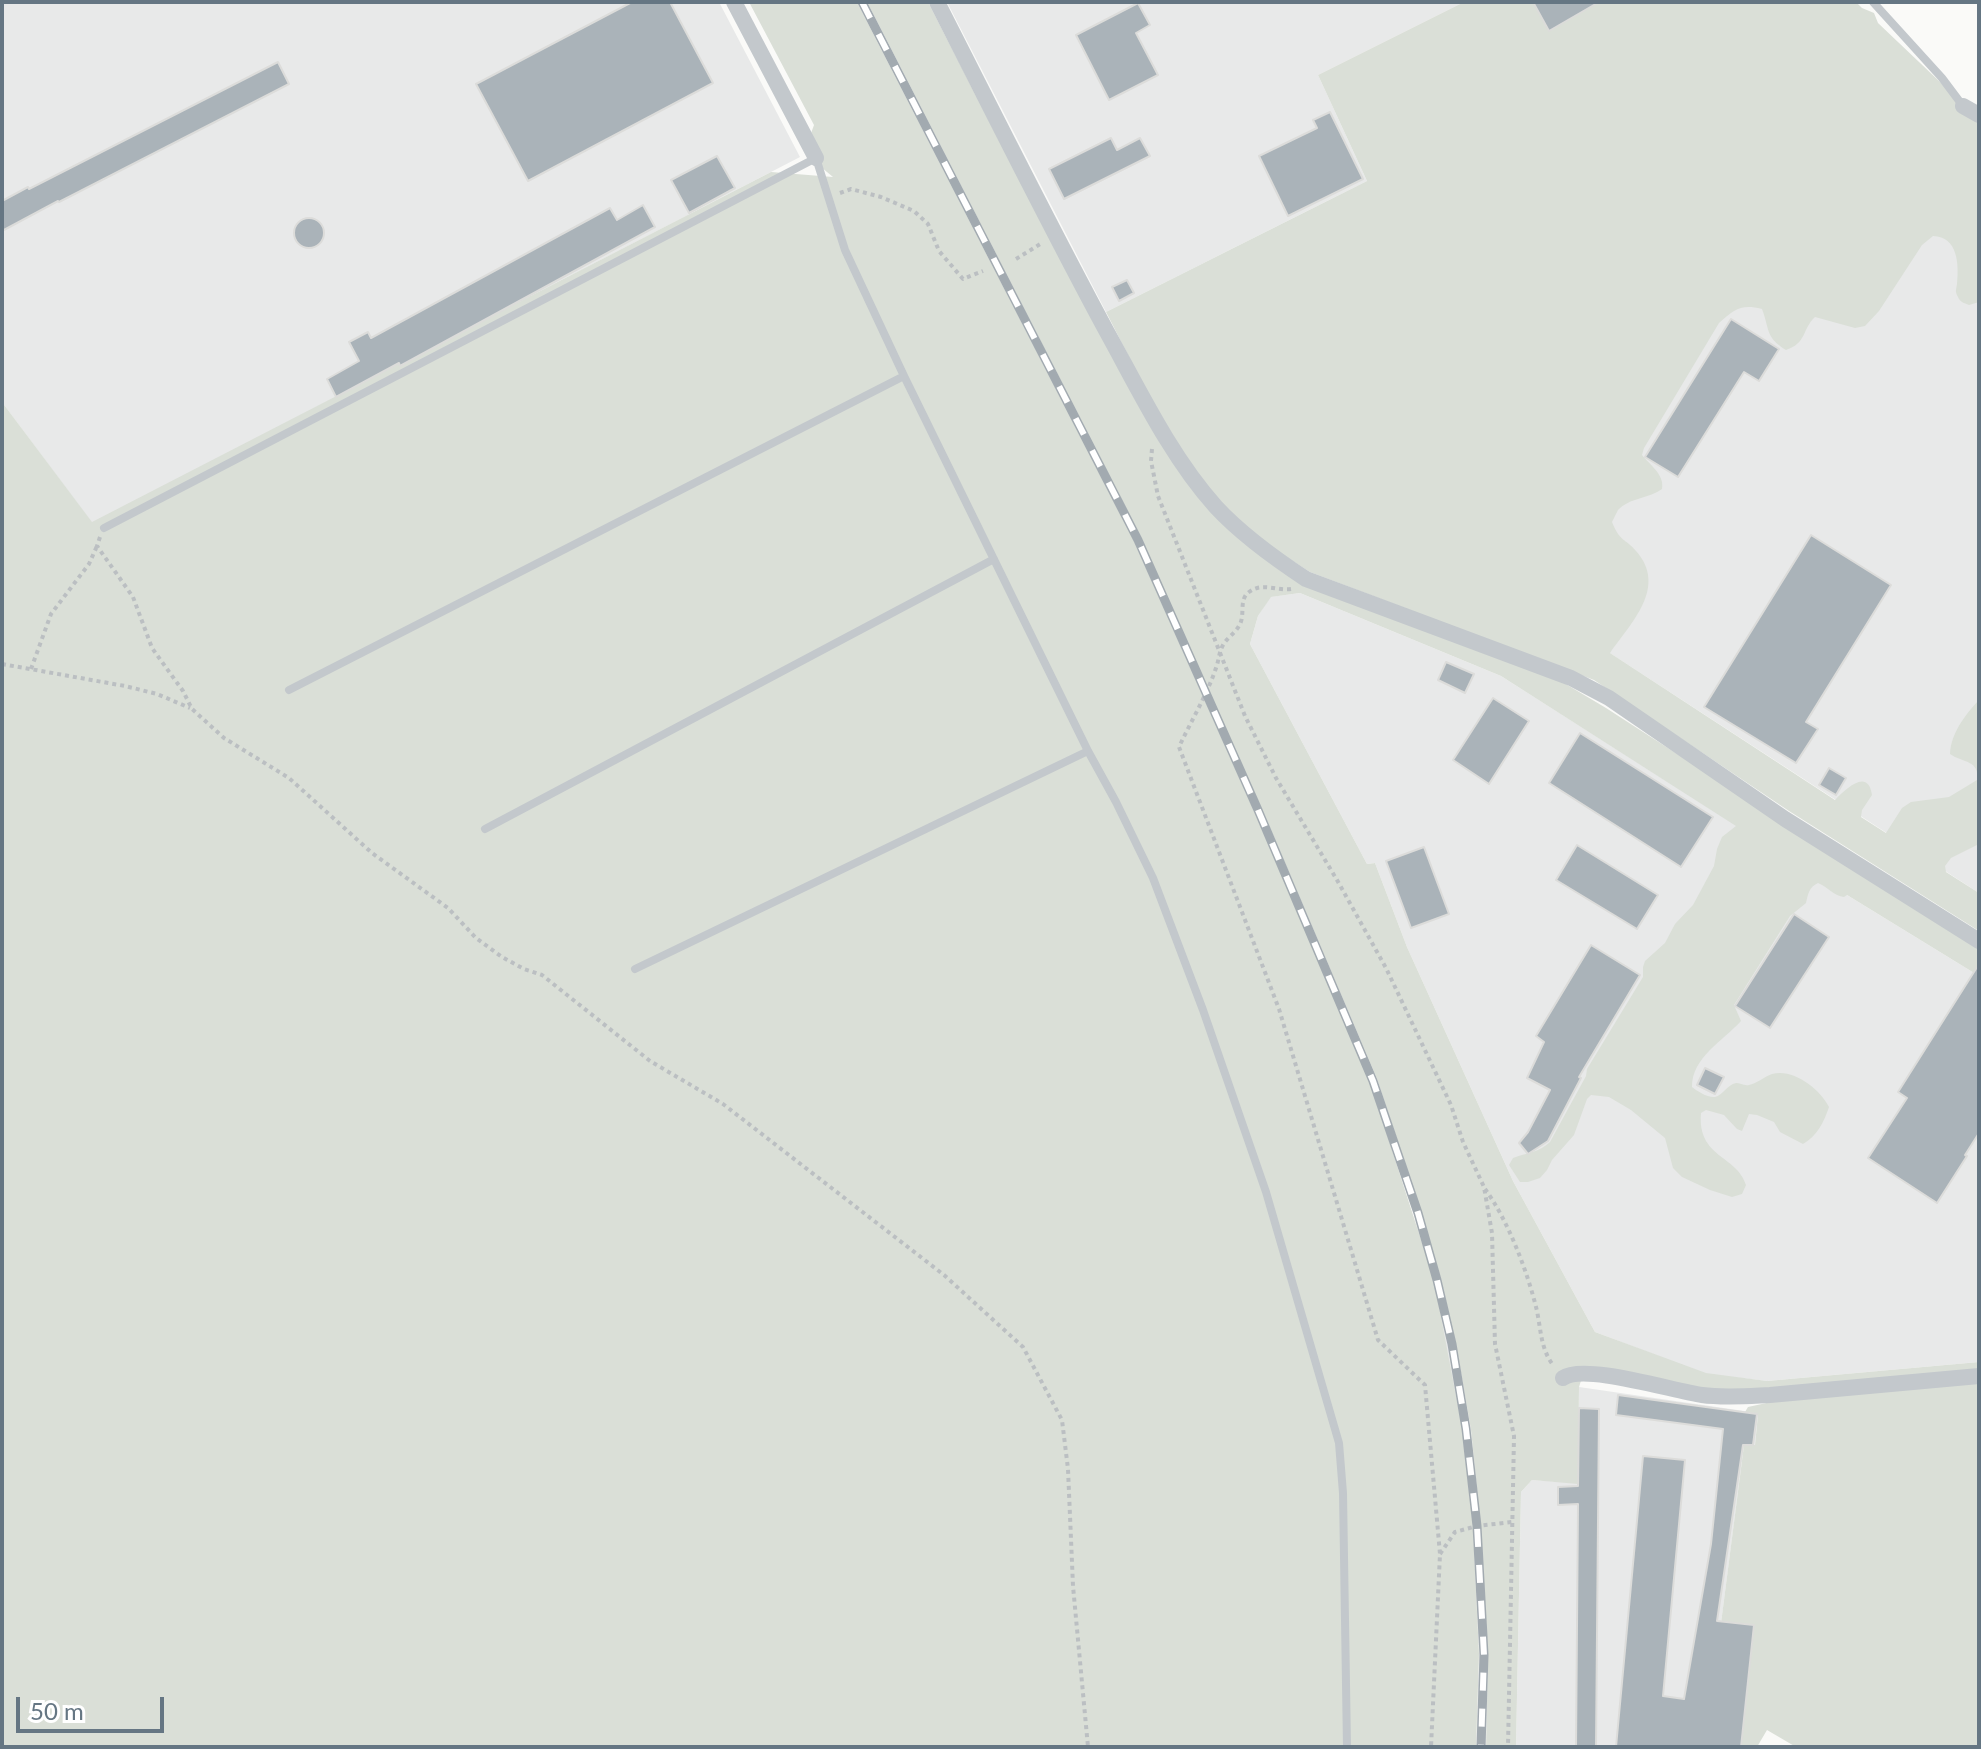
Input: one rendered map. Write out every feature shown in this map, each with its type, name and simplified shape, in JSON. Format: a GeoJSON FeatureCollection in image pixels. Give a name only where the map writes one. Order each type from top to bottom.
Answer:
{"type":"FeatureCollection","features":[{"type":"Feature","properties":{"kind":"street"},"geometry":{"type":"LineString","coordinates":[[734,2],[816,158]]}},
{"type":"Feature","properties":{"kind":"street"},"geometry":{"type":"LineString","coordinates":[[937,2],[1055,235],[1159,428],[1214,505],[1236,527],[1306,579],[1571,678],[1609,698],[1785,819],[1979,941]]}},
{"type":"Feature","properties":{"kind":"street"},"geometry":{"type":"LineString","coordinates":[[1963,106],[1979,115]]}},
{"type":"Feature","properties":{"kind":"street"},"geometry":{"type":"LineString","coordinates":[[1563,1378],[1569,1373],[1589,1373],[1704,1395],[1740,1396],[1979,1376]]}},
{"type":"Feature","properties":{"kind":"lane"},"geometry":{"type":"LineString","coordinates":[[1873,2],[1942,78],[1963,106]]}},
{"type":"Feature","properties":{"kind":"lane"},"geometry":{"type":"LineString","coordinates":[[104,528],[816,158],[845,250],[904,376],[1153,878],[1266,1192],[1339,1443],[1347,1747]]}},
{"type":"Feature","properties":{"kind":"lane"},"geometry":{"type":"LineString","coordinates":[[289,690],[904,376]]}},
{"type":"Feature","properties":{"kind":"lane"},"geometry":{"type":"LineString","coordinates":[[485,829],[994,559]]}},
{"type":"Feature","properties":{"kind":"lane"},"geometry":{"type":"LineString","coordinates":[[635,969],[1088,751]]}},
{"type":"Feature","properties":{"kind":"path"},"geometry":{"type":"LineString","coordinates":[[829,198],[851,189],[914,211],[928,224],[939,251],[963,279],[983,271]]}},
{"type":"Feature","properties":{"kind":"path"},"geometry":{"type":"LineString","coordinates":[[1016,259],[1055,235]]}},
{"type":"Feature","properties":{"kind":"path"},"geometry":{"type":"LineString","coordinates":[[1159,428],[1152,446],[1151,461],[1158,496],[1245,716],[1276,778],[1386,968],[1446,1093],[1463,1142],[1484,1187],[1497,1204],[1524,1271],[1546,1355],[1563,1378]]}},
{"type":"Feature","properties":{"kind":"path"},"geometry":{"type":"LineString","coordinates":[[31,670],[51,614],[89,564],[104,528]]}},
{"type":"Feature","properties":{"kind":"path"},"geometry":{"type":"LineString","coordinates":[[97,546],[133,597],[152,648],[192,709]]}},
{"type":"Feature","properties":{"kind":"path"},"geometry":{"type":"LineString","coordinates":[[1306,579],[1292,589],[1262,588],[1247,593],[1243,598],[1242,620],[1219,653],[1216,668],[1179,747],[1279,1009],[1378,1340],[1425,1385],[1440,1554],[1431,1747]]}},
{"type":"Feature","properties":{"kind":"path"},"geometry":{"type":"LineString","coordinates":[[2,664],[125,686],[157,694],[192,709],[224,738],[289,778],[372,853],[448,908],[476,938],[502,957],[542,975],[650,1061],[723,1104],[944,1275],[1023,1347],[1062,1420],[1088,1747]]}},
{"type":"Feature","properties":{"kind":"path"},"geometry":{"type":"LineString","coordinates":[[1484,1187],[1492,1233],[1495,1344],[1514,1436],[1508,1747]]}},
{"type":"Feature","properties":{"kind":"path"},"geometry":{"type":"LineString","coordinates":[[1440,1554],[1455,1532],[1512,1522]]}},
{"type":"Feature","properties":{"kind":"shaded area"},"geometry":{"type":"Polygon","coordinates":[[[2,2],[719,2],[800,157],[92,523],[2,402],[2,2]]]}},
{"type":"Feature","properties":{"kind":"shaded area"},"geometry":{"type":"Polygon","coordinates":[[[749,2],[857,2],[1134,541],[1370,1082],[1434,1280],[1462,1428],[1473,1528],[1479,1654],[1476,1747],[2,1747],[2,402],[92,522],[771,172],[833,177],[821,167],[809,139],[814,125],[749,2]]]}},
{"type":"Feature","properties":{"kind":"shaded area"},"geometry":{"type":"Polygon","coordinates":[[[857,2],[867,2],[1142,539],[1377,1079],[1441,1279],[1471,1430],[1481,1528],[1488,1656],[1486,1747],[1476,1747],[1479,1654],[1473,1528],[1414,1214],[1370,1082],[1134,541],[857,2]]]}},
{"type":"Feature","properties":{"kind":"shaded area"},"geometry":{"type":"Polygon","coordinates":[[[867,2],[928,2],[1150,425],[1277,566],[1564,683],[1979,949],[1979,976],[1847,895],[1837,895],[1818,883],[1808,894],[1806,903],[1790,916],[1734,1005],[1741,1021],[1703,1058],[1693,1076],[1692,1087],[1715,1097],[1733,1084],[1752,1084],[1772,1074],[1797,1077],[1813,1087],[1829,1107],[1812,1137],[1803,1144],[1780,1132],[1774,1122],[1757,1115],[1749,1114],[1742,1131],[1724,1115],[1706,1110],[1701,1113],[1705,1139],[1711,1148],[1735,1167],[1746,1185],[1742,1194],[1732,1197],[1682,1177],[1673,1168],[1665,1138],[1631,1110],[1609,1097],[1591,1095],[1574,1135],[1547,1170],[1540,1178],[1520,1182],[1509,1165],[1513,1158],[1550,1142],[1587,1069],[1643,977],[1645,961],[1665,943],[1675,924],[1693,905],[1714,866],[1722,837],[1736,826],[1501,676],[1300,593],[1271,597],[1258,616],[1250,644],[1367,864],[1375,863],[1407,947],[1513,1181],[1595,1332],[1706,1373],[1767,1381],[1979,1362],[1979,1370],[1741,1392],[1705,1391],[1585,1368],[1579,1387],[1578,1484],[1532,1480],[1521,1492],[1516,1747],[1486,1747],[1488,1656],[1481,1528],[1471,1430],[1441,1279],[1377,1079],[1142,539],[867,2]]]}},
{"type":"Feature","properties":{"kind":"shaded area"},"geometry":{"type":"Polygon","coordinates":[[[947,2],[1464,2],[1318,75],[1367,181],[1106,312],[947,2]]]}},
{"type":"Feature","properties":{"kind":"shaded area"},"geometry":{"type":"Polygon","coordinates":[[[1464,2],[1856,2],[1874,13],[1878,23],[1979,119],[1979,302],[1969,305],[1959,299],[1955,253],[1948,241],[1933,236],[1922,245],[1879,311],[1865,326],[1855,328],[1815,317],[1798,344],[1786,350],[1771,337],[1762,309],[1739,309],[1719,323],[1644,448],[1642,455],[1659,475],[1662,489],[1623,506],[1612,522],[1620,537],[1645,564],[1648,578],[1643,604],[1610,653],[1835,800],[1856,783],[1866,783],[1872,795],[1861,817],[1886,833],[1902,808],[1911,802],[1949,797],[1977,780],[1973,765],[1950,754],[1956,732],[1979,700],[1979,844],[1951,858],[1945,866],[1946,872],[1979,893],[1979,931],[1789,811],[1594,680],[1310,572],[1292,561],[1249,529],[1219,500],[1164,423],[1106,312],[1367,181],[1318,75],[1464,2]]]}},
{"type":"Feature","properties":{"kind":"shaded area"},"geometry":{"type":"Polygon","coordinates":[[[1809,143],[1979,235],[1979,893],[1519,594],[1809,143]]]}},
{"type":"Feature","properties":{"kind":"shaded area"},"geometry":{"type":"Polygon","coordinates":[[[1300,593],[1501,676],[1979,976],[1979,1362],[1767,1381],[1706,1374],[1595,1332],[1513,1181],[1407,947],[1375,863],[1367,864],[1250,644],[1258,616],[1270,597],[1300,593]]]}},
{"type":"Feature","properties":{"kind":"shaded area"},"geometry":{"type":"Polygon","coordinates":[[[1979,1382],[1979,1747],[1796,1747],[1767,1730],[1757,1747],[1705,1747],[1744,1445],[1755,1445],[1758,1414],[1745,1412],[1748,1407],[1771,1402],[1979,1382]]]}},
{"type":"Feature","properties":{"kind":"shaded area"},"geometry":{"type":"Polygon","coordinates":[[[1579,1387],[1758,1413],[1755,1446],[1744,1446],[1705,1747],[1516,1747],[1521,1492],[1532,1480],[1578,1483],[1579,1387]]]}},
{"type":"Feature","properties":{"kind":"building"},"geometry":{"type":"Polygon","coordinates":[[[632,2],[670,2],[713,83],[528,181],[476,84],[632,2]]]}},
{"type":"Feature","properties":{"kind":"building"},"geometry":{"type":"Polygon","coordinates":[[[1533,2],[1599,2],[1549,31],[1533,2]]]}},
{"type":"Feature","properties":{"kind":"building"},"geometry":{"type":"Polygon","coordinates":[[[1138,3],[1150,25],[1136,33],[1158,75],[1109,100],[1076,35],[1138,3]]]}},
{"type":"Feature","properties":{"kind":"building"},"geometry":{"type":"Polygon","coordinates":[[[278,62],[289,84],[2,231],[2,201],[278,62]]]}},
{"type":"Feature","properties":{"kind":"building"},"geometry":{"type":"Polygon","coordinates":[[[1330,112],[1363,179],[1288,216],[1259,156],[1317,128],[1313,120],[1330,112]]]}},
{"type":"Feature","properties":{"kind":"building"},"geometry":{"type":"Polygon","coordinates":[[[1111,138],[1117,150],[1140,138],[1150,156],[1064,199],[1049,169],[1111,138]]]}},
{"type":"Feature","properties":{"kind":"building"},"geometry":{"type":"Polygon","coordinates":[[[717,156],[735,188],[689,213],[671,180],[717,156]]]}},
{"type":"Feature","properties":{"kind":"building"},"geometry":{"type":"Polygon","coordinates":[[[643,205],[655,227],[400,366],[399,363],[336,397],[327,379],[359,361],[349,342],[368,332],[371,338],[610,208],[617,220],[643,205]]]}},
{"type":"Feature","properties":{"kind":"building"},"geometry":{"type":"Polygon","coordinates":[[[309,218],[315,219],[323,227],[323,239],[315,247],[309,248],[303,247],[295,239],[294,233],[295,227],[303,219],[309,218]]]}},
{"type":"Feature","properties":{"kind":"building"},"geometry":{"type":"Polygon","coordinates":[[[1127,280],[1134,293],[1119,301],[1112,287],[1127,280]]]}},
{"type":"Feature","properties":{"kind":"building"},"geometry":{"type":"Polygon","coordinates":[[[1731,319],[1779,349],[1759,381],[1744,372],[1678,477],[1645,457],[1731,319]]]}},
{"type":"Feature","properties":{"kind":"building"},"geometry":{"type":"Polygon","coordinates":[[[1811,535],[1891,585],[1806,722],[1818,729],[1796,763],[1704,707],[1811,535]]]}},
{"type":"Feature","properties":{"kind":"building"},"geometry":{"type":"Polygon","coordinates":[[[1446,662],[1474,674],[1465,693],[1438,680],[1446,662]]]}},
{"type":"Feature","properties":{"kind":"building"},"geometry":{"type":"Polygon","coordinates":[[[1493,698],[1529,721],[1489,784],[1453,760],[1493,698]]]}},
{"type":"Feature","properties":{"kind":"building"},"geometry":{"type":"Polygon","coordinates":[[[1580,733],[1713,817],[1681,867],[1549,783],[1580,733]]]}},
{"type":"Feature","properties":{"kind":"building"},"geometry":{"type":"Polygon","coordinates":[[[1829,768],[1846,778],[1836,795],[1819,785],[1829,768]]]}},
{"type":"Feature","properties":{"kind":"building"},"geometry":{"type":"Polygon","coordinates":[[[1577,845],[1658,895],[1637,929],[1556,880],[1577,845]]]}},
{"type":"Feature","properties":{"kind":"building"},"geometry":{"type":"Polygon","coordinates":[[[1424,847],[1449,914],[1411,928],[1386,861],[1424,847]]]}},
{"type":"Feature","properties":{"kind":"building"},"geometry":{"type":"Polygon","coordinates":[[[1794,914],[1829,937],[1770,1028],[1735,1006],[1794,914]]]}},
{"type":"Feature","properties":{"kind":"building"},"geometry":{"type":"Polygon","coordinates":[[[1591,945],[1640,975],[1579,1077],[1548,1141],[1528,1154],[1519,1143],[1550,1090],[1527,1078],[1544,1042],[1536,1036],[1591,945]]]}},
{"type":"Feature","properties":{"kind":"building"},"geometry":{"type":"Polygon","coordinates":[[[1979,964],[1979,1133],[1937,1203],[1868,1158],[1907,1098],[1898,1092],[1979,964]]]}},
{"type":"Feature","properties":{"kind":"building"},"geometry":{"type":"Polygon","coordinates":[[[1705,1068],[1724,1077],[1715,1094],[1697,1085],[1705,1068]]]}},
{"type":"Feature","properties":{"kind":"building"},"geometry":{"type":"Polygon","coordinates":[[[1618,1395],[1757,1414],[1753,1445],[1743,1445],[1717,1621],[1754,1625],[1741,1747],[1616,1747],[1643,1456],[1685,1460],[1663,1696],[1684,1699],[1711,1544],[1723,1429],[1616,1415],[1618,1395]]]}},
{"type":"Feature","properties":{"kind":"building"},"geometry":{"type":"Polygon","coordinates":[[[1579,1408],[1599,1409],[1596,1747],[1576,1747],[1578,1504],[1558,1505],[1558,1487],[1578,1486],[1579,1408]]]}},
{"type":"Feature","properties":{"kind":"railway"},"geometry":{"type":"LineString","coordinates":[[862,2],[1138,540],[1258,810],[1373,1081],[1418,1213],[1437,1280],[1452,1344],[1466,1429],[1477,1526],[1484,1655],[1481,1747]]}}]}
